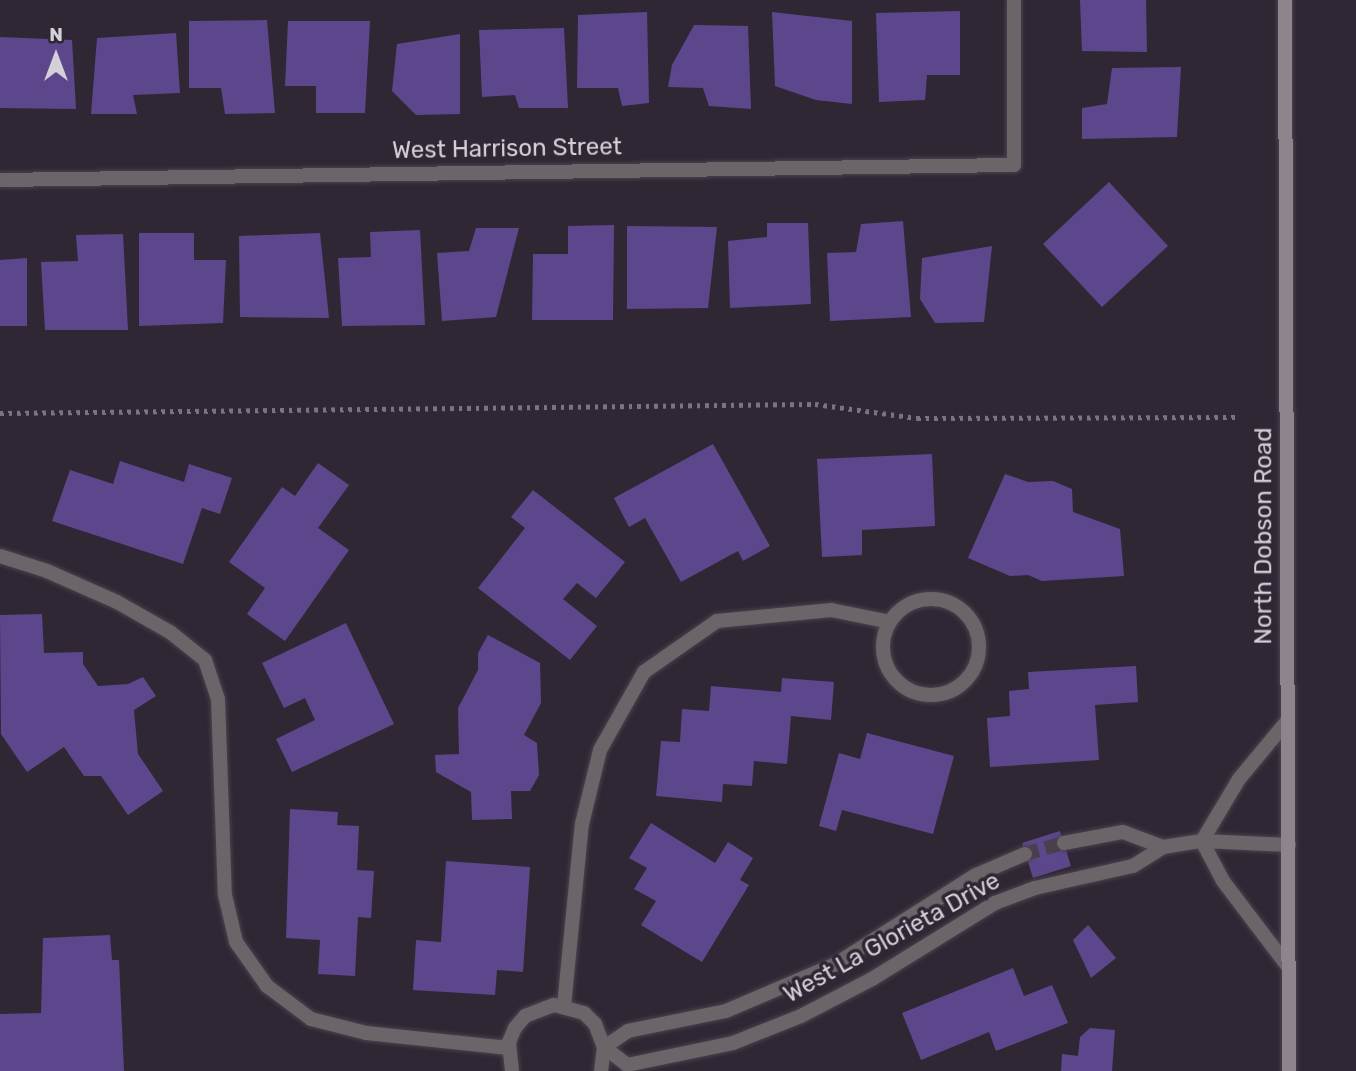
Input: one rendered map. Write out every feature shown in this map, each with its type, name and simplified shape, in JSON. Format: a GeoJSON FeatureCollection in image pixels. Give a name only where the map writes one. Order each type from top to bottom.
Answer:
{"type":"FeatureCollection","features":[{"type":"Feature","properties":{"kind":"main road","name":"North Dobson Road"},"geometry":{"type":"LineString","coordinates":[[1285,0],[1289,1071]]}},
{"type":"Feature","properties":{"kind":"street","name":"West Harrison Street"},"geometry":{"type":"LineString","coordinates":[[0,180],[1014,165],[1014,0]]}},
{"type":"Feature","properties":{"kind":"street"},"geometry":{"type":"LineString","coordinates":[[0,556],[47,571],[117,602],[170,632],[205,660],[218,699],[225,895],[236,942],[267,986],[311,1019],[322,1022],[366,1033],[509,1048]]}},
{"type":"Feature","properties":{"kind":"street"},"geometry":{"type":"LineString","coordinates":[[929,599],[959,607],[974,626],[980,649],[968,679],[939,695],[908,690],[896,680],[883,652],[890,622],[907,607],[929,599]]}},
{"type":"Feature","properties":{"kind":"street"},"geometry":{"type":"LineString","coordinates":[[564,1006],[582,824],[600,750],[644,672],[717,621],[831,610],[890,622]]}},
{"type":"Feature","properties":{"kind":"street"},"geometry":{"type":"LineString","coordinates":[[1288,720],[1239,779],[1202,841],[1223,881],[1289,968]]}},
{"type":"Feature","properties":{"kind":"street","name":"West La Glorieta Drive"},"geometry":{"type":"LineString","coordinates":[[1064,843],[1123,832],[1163,846]]}},
{"type":"Feature","properties":{"kind":"street","name":"West La Glorieta Drive"},"geometry":{"type":"LineString","coordinates":[[1026,854],[976,875],[836,964],[726,1011],[628,1031],[604,1047],[627,1065],[733,1043],[801,1016],[872,979],[995,903],[1035,888],[1133,866],[1163,846],[1202,841],[1289,845]]}},
{"type":"Feature","properties":{"kind":"street"},"geometry":{"type":"LineString","coordinates":[[512,1071],[509,1048],[515,1028],[525,1016],[539,1008],[564,1006],[584,1013],[596,1024],[604,1047],[601,1071]]}},
{"type":"Feature","properties":{"kind":"path"},"geometry":{"type":"LineString","coordinates":[[0,413],[815,404],[917,418],[1235,417]]}},
{"type":"Feature","properties":{"kind":"building"},"geometry":{"type":"Polygon","coordinates":[[[1080,0],[1146,0],[1147,52],[1082,51],[1080,0]]]}},
{"type":"Feature","properties":{"kind":"building"},"geometry":{"type":"Polygon","coordinates":[[[960,11],[960,75],[927,75],[925,100],[879,102],[876,13],[960,11]]]}},
{"type":"Feature","properties":{"kind":"building"},"geometry":{"type":"Polygon","coordinates":[[[647,12],[649,103],[622,106],[618,88],[577,88],[578,15],[647,12]]]}},
{"type":"Feature","properties":{"kind":"building"},"geometry":{"type":"Polygon","coordinates":[[[772,12],[852,21],[852,104],[816,100],[775,86],[772,12]]]}},
{"type":"Feature","properties":{"kind":"building"},"geometry":{"type":"Polygon","coordinates":[[[267,20],[275,113],[225,114],[221,88],[189,88],[189,21],[267,20]]]}},
{"type":"Feature","properties":{"kind":"building"},"geometry":{"type":"Polygon","coordinates":[[[288,21],[370,21],[365,113],[316,113],[316,86],[285,86],[288,21]]]}},
{"type":"Feature","properties":{"kind":"building"},"geometry":{"type":"Polygon","coordinates":[[[694,25],[748,26],[751,109],[709,106],[703,88],[668,87],[672,65],[694,25]]]}},
{"type":"Feature","properties":{"kind":"building"},"geometry":{"type":"Polygon","coordinates":[[[564,28],[568,108],[519,108],[515,95],[482,97],[479,30],[564,28]]]}},
{"type":"Feature","properties":{"kind":"building"},"geometry":{"type":"Polygon","coordinates":[[[176,33],[180,93],[133,95],[137,114],[91,114],[97,38],[176,33]]]}},
{"type":"Feature","properties":{"kind":"building"},"geometry":{"type":"Polygon","coordinates":[[[460,34],[460,114],[416,115],[392,91],[397,44],[460,34]]]}},
{"type":"Feature","properties":{"kind":"building"},"geometry":{"type":"Polygon","coordinates":[[[0,37],[72,40],[76,109],[0,108],[0,37]]]}},
{"type":"Feature","properties":{"kind":"building"},"geometry":{"type":"Polygon","coordinates":[[[1181,67],[1177,137],[1082,139],[1082,108],[1107,104],[1112,68],[1181,67]]]}},
{"type":"Feature","properties":{"kind":"building"},"geometry":{"type":"Polygon","coordinates":[[[1109,182],[1168,246],[1102,307],[1043,244],[1109,182]]]}},
{"type":"Feature","properties":{"kind":"building"},"geometry":{"type":"Polygon","coordinates":[[[903,221],[911,317],[830,321],[827,253],[856,252],[861,224],[903,221]]]}},
{"type":"Feature","properties":{"kind":"building"},"geometry":{"type":"Polygon","coordinates":[[[767,223],[808,223],[811,304],[730,308],[728,241],[767,237],[767,223]]]}},
{"type":"Feature","properties":{"kind":"building"},"geometry":{"type":"Polygon","coordinates":[[[614,225],[613,320],[532,320],[533,254],[568,254],[568,226],[614,225]]]}},
{"type":"Feature","properties":{"kind":"building"},"geometry":{"type":"Polygon","coordinates":[[[627,226],[717,227],[708,308],[627,309],[627,226]]]}},
{"type":"Feature","properties":{"kind":"building"},"geometry":{"type":"Polygon","coordinates":[[[476,228],[519,228],[496,317],[442,321],[437,253],[469,251],[476,228]]]}},
{"type":"Feature","properties":{"kind":"building"},"geometry":{"type":"Polygon","coordinates":[[[420,230],[425,325],[342,326],[338,258],[371,257],[370,232],[420,230]]]}},
{"type":"Feature","properties":{"kind":"building"},"geometry":{"type":"Polygon","coordinates":[[[139,233],[194,233],[194,260],[226,260],[223,323],[139,326],[139,233]]]}},
{"type":"Feature","properties":{"kind":"building"},"geometry":{"type":"Polygon","coordinates":[[[320,233],[329,318],[240,317],[239,236],[320,233]]]}},
{"type":"Feature","properties":{"kind":"building"},"geometry":{"type":"Polygon","coordinates":[[[123,234],[128,330],[45,330],[41,262],[78,261],[76,235],[123,234]]]}},
{"type":"Feature","properties":{"kind":"building"},"geometry":{"type":"Polygon","coordinates":[[[992,246],[984,322],[935,323],[920,299],[922,258],[992,246]]]}},
{"type":"Feature","properties":{"kind":"building"},"geometry":{"type":"Polygon","coordinates":[[[27,258],[27,326],[0,326],[0,260],[27,258]]]}},
{"type":"Feature","properties":{"kind":"building"},"geometry":{"type":"Polygon","coordinates":[[[713,444],[770,546],[743,561],[738,551],[681,582],[645,518],[629,527],[614,498],[713,444]]]}},
{"type":"Feature","properties":{"kind":"building"},"geometry":{"type":"Polygon","coordinates":[[[932,454],[935,526],[862,530],[862,555],[822,557],[817,459],[932,454]]]}},
{"type":"Feature","properties":{"kind":"building"},"geometry":{"type":"Polygon","coordinates":[[[120,461],[184,482],[189,464],[232,478],[220,514],[202,508],[183,564],[52,521],[70,470],[113,484],[120,461]]]}},
{"type":"Feature","properties":{"kind":"building"},"geometry":{"type":"Polygon","coordinates":[[[318,463],[349,485],[318,528],[349,550],[285,641],[247,614],[265,588],[229,562],[282,487],[295,496],[318,463]]]}},
{"type":"Feature","properties":{"kind":"building"},"geometry":{"type":"Polygon","coordinates":[[[1005,474],[1028,482],[1053,481],[1072,489],[1073,512],[1120,529],[1124,576],[1042,581],[1028,575],[1010,576],[968,558],[1005,474]]]}},
{"type":"Feature","properties":{"kind":"building"},"geometry":{"type":"Polygon","coordinates":[[[533,490],[625,562],[596,598],[577,583],[563,599],[597,626],[570,660],[478,588],[525,528],[511,517],[533,490]]]}},
{"type":"Feature","properties":{"kind":"building"},"geometry":{"type":"Polygon","coordinates":[[[42,614],[44,653],[83,652],[83,664],[98,686],[128,684],[143,677],[156,696],[134,710],[138,754],[163,791],[128,815],[101,776],[84,776],[64,747],[27,772],[1,734],[0,615],[42,614]]]}},
{"type":"Feature","properties":{"kind":"building"},"geometry":{"type":"Polygon","coordinates":[[[346,623],[394,724],[292,772],[276,739],[315,720],[305,698],[284,708],[262,663],[346,623]]]}},
{"type":"Feature","properties":{"kind":"building"},"geometry":{"type":"Polygon","coordinates":[[[488,635],[540,663],[541,703],[524,735],[537,743],[539,775],[530,791],[511,791],[512,819],[472,820],[471,792],[436,772],[435,755],[459,754],[458,708],[478,670],[478,653],[488,635]]]}},
{"type":"Feature","properties":{"kind":"building"},"geometry":{"type":"Polygon","coordinates":[[[1136,666],[1138,702],[1095,705],[1099,760],[990,767],[987,718],[1010,716],[1009,691],[1029,689],[1028,672],[1136,666]]]}},
{"type":"Feature","properties":{"kind":"building"},"geometry":{"type":"Polygon","coordinates":[[[782,678],[834,682],[831,720],[791,716],[787,764],[754,761],[752,786],[723,784],[722,802],[656,796],[661,741],[680,742],[682,709],[709,711],[711,686],[781,692],[782,678]]]}},
{"type":"Feature","properties":{"kind":"building"},"geometry":{"type":"Polygon","coordinates":[[[867,733],[954,756],[933,834],[842,810],[836,831],[819,826],[839,753],[860,759],[867,733]]]}},
{"type":"Feature","properties":{"kind":"building"},"geometry":{"type":"Polygon","coordinates":[[[290,809],[338,812],[337,825],[359,826],[357,870],[374,871],[371,918],[358,917],[355,976],[318,974],[320,940],[286,938],[290,809]]]}},
{"type":"Feature","properties":{"kind":"building"},"geometry":{"type":"Polygon","coordinates":[[[651,823],[715,863],[728,842],[753,858],[740,880],[749,885],[702,962],[641,925],[656,901],[634,889],[647,868],[629,858],[651,823]]]}},
{"type":"Feature","properties":{"kind":"building"},"geometry":{"type":"Polygon","coordinates":[[[1060,831],[1071,866],[1033,878],[1022,843],[1060,831]]]}},
{"type":"Feature","properties":{"kind":"building"},"geometry":{"type":"Polygon","coordinates":[[[446,861],[530,867],[523,972],[497,970],[495,995],[413,990],[416,940],[441,942],[446,861]]]}},
{"type":"Feature","properties":{"kind":"building"},"geometry":{"type":"Polygon","coordinates":[[[1088,925],[1116,958],[1091,978],[1073,940],[1088,925]]]}},
{"type":"Feature","properties":{"kind":"building"},"geometry":{"type":"Polygon","coordinates":[[[110,935],[112,960],[119,960],[124,1071],[0,1071],[0,1014],[41,1013],[43,938],[110,935]]]}},
{"type":"Feature","properties":{"kind":"building"},"geometry":{"type":"Polygon","coordinates":[[[1013,968],[1024,996],[1052,985],[1068,1023],[996,1051],[989,1032],[921,1060],[902,1013],[1013,968]]]}},
{"type":"Feature","properties":{"kind":"building"},"geometry":{"type":"Polygon","coordinates":[[[1090,1028],[1115,1030],[1112,1071],[1061,1071],[1062,1054],[1078,1056],[1080,1037],[1090,1028]]]}},
{"type":"Feature","properties":{"kind":"tunnel"},"geometry":{"type":"LineString","coordinates":[[1025,854],[1064,843]]}}]}
